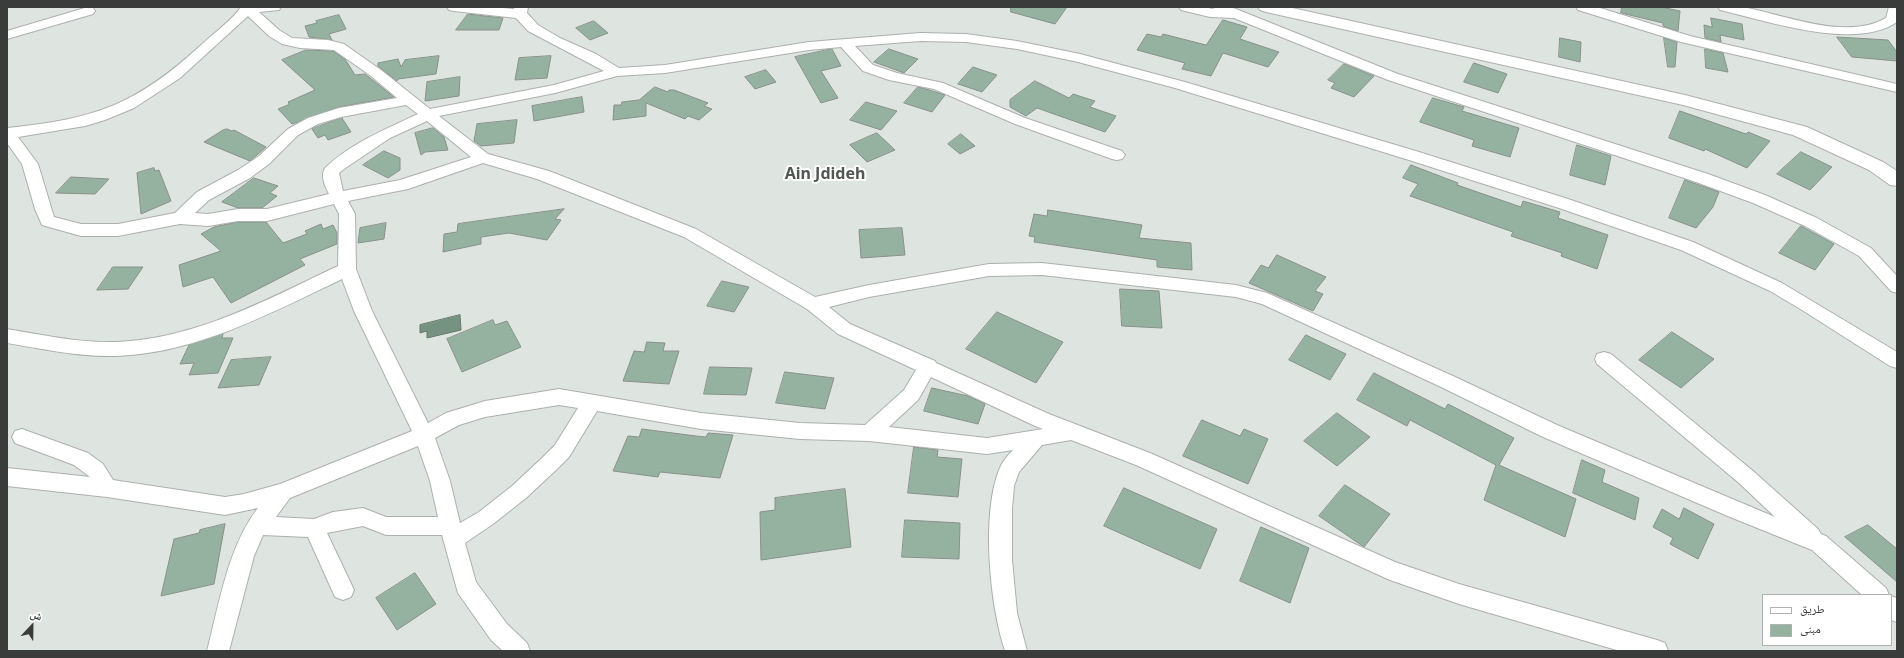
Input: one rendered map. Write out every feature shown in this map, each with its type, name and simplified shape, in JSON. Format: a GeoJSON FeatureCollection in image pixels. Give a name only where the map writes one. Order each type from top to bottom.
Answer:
{"type":"FeatureCollection","features":[{"type":"Feature","properties":{"kind":"street"},"geometry":{"type":"LineString","coordinates":[[7,133],[92,118],[128,105],[160,86],[189,63],[248,7],[274,7]]}},
{"type":"Feature","properties":{"kind":"street"},"geometry":{"type":"LineString","coordinates":[[248,7],[281,39],[294,43],[333,44],[340,47],[376,73],[428,116],[441,124],[484,158],[543,175],[690,233],[813,304],[844,329],[1070,432],[1144,459],[1390,570],[1459,594],[1657,651]]}},
{"type":"Feature","properties":{"kind":"street"},"geometry":{"type":"LineString","coordinates":[[454,7],[520,11],[533,28],[616,72]]}},
{"type":"Feature","properties":{"kind":"street"},"geometry":{"type":"LineString","coordinates":[[1186,7],[1210,13],[1240,15]]}},
{"type":"Feature","properties":{"kind":"street"},"geometry":{"type":"LineString","coordinates":[[1219,7],[1393,77],[1702,178],[1759,199],[1811,222],[1865,252],[1897,287]]}},
{"type":"Feature","properties":{"kind":"street"},"geometry":{"type":"LineString","coordinates":[[1266,7],[1677,98],[1800,131],[1876,166],[1897,180]]}},
{"type":"Feature","properties":{"kind":"street"},"geometry":{"type":"LineString","coordinates":[[1583,7],[1686,39],[1897,88]]}},
{"type":"Feature","properties":{"kind":"street"},"geometry":{"type":"LineString","coordinates":[[1725,7],[1799,24],[1860,31],[1876,28],[1892,20],[1896,7]]}},
{"type":"Feature","properties":{"kind":"street"},"geometry":{"type":"LineString","coordinates":[[7,35],[88,11]]}},
{"type":"Feature","properties":{"kind":"street"},"geometry":{"type":"LineString","coordinates":[[519,651],[499,632],[466,586],[451,532],[440,481],[424,435],[363,311],[347,269],[348,214],[330,178],[331,172],[338,165],[385,135],[428,116],[463,106],[555,89],[616,72],[665,69],[777,50],[920,37],[966,38],[1017,45],[1080,58],[1180,85],[1554,200],[1686,246],[1776,287],[1808,305],[1897,361]]}},
{"type":"Feature","properties":{"kind":"street"},"geometry":{"type":"LineString","coordinates":[[844,43],[868,68],[894,77],[938,86],[1020,121],[1117,155]]}},
{"type":"Feature","properties":{"kind":"street"},"geometry":{"type":"LineString","coordinates":[[180,218],[204,196],[244,174],[264,160],[293,132],[313,121],[339,113],[409,100]]}},
{"type":"Feature","properties":{"kind":"street"},"geometry":{"type":"LineString","coordinates":[[7,120],[25,131]]}},
{"type":"Feature","properties":{"kind":"street"},"geometry":{"type":"LineString","coordinates":[[7,133],[32,166],[43,212],[48,221],[81,230],[112,230],[180,218],[208,220],[238,215],[267,215],[340,197],[402,185],[484,158]]}},
{"type":"Feature","properties":{"kind":"street"},"geometry":{"type":"LineString","coordinates":[[7,336],[76,348],[117,349],[166,343],[225,325],[347,269]]}},
{"type":"Feature","properties":{"kind":"street"},"geometry":{"type":"LineString","coordinates":[[813,304],[869,291],[989,270],[1042,269],[1236,291],[1268,299],[1446,380],[1550,431],[1737,511],[1819,543]]}},
{"type":"Feature","properties":{"kind":"street"},"geometry":{"type":"LineString","coordinates":[[1604,359],[1746,477],[1877,594]]}},
{"type":"Feature","properties":{"kind":"street"},"geometry":{"type":"LineString","coordinates":[[869,433],[911,395],[928,366]]}},
{"type":"Feature","properties":{"kind":"street"},"geometry":{"type":"LineString","coordinates":[[7,477],[107,488],[226,506],[244,503],[283,492],[424,435],[452,419],[485,409],[529,400],[559,397],[591,404],[701,421],[800,431],[869,433],[987,446],[1070,432]]}},
{"type":"Feature","properties":{"kind":"street"},"geometry":{"type":"LineString","coordinates":[[257,525],[314,528],[333,521],[363,518],[386,526],[451,532],[486,518],[519,492],[562,451],[591,404]]}},
{"type":"Feature","properties":{"kind":"street"},"geometry":{"type":"LineString","coordinates":[[22,437],[81,459],[96,470],[107,488]]}},
{"type":"Feature","properties":{"kind":"street"},"geometry":{"type":"LineString","coordinates":[[1016,651],[1011,639],[1002,575],[1001,507],[1009,471],[1017,458],[1036,438]]}},
{"type":"Feature","properties":{"kind":"street"},"geometry":{"type":"LineString","coordinates":[[218,651],[243,556],[257,525],[283,492]]}},
{"type":"Feature","properties":{"kind":"street"},"geometry":{"type":"LineString","coordinates":[[314,528],[343,590]]}},
{"type":"Feature","properties":{"kind":"shaded area"},"geometry":{"type":"Polygon","coordinates":[[[460,315],[461,330],[427,338],[427,331],[420,333],[420,325],[460,315]]]}},
{"type":"Feature","properties":{"kind":"building"},"geometry":{"type":"Polygon","coordinates":[[[1011,7],[1067,7],[1055,24],[1011,12],[1011,7]]]}},
{"type":"Feature","properties":{"kind":"building"},"geometry":{"type":"Polygon","coordinates":[[[1622,7],[1661,7],[1680,11],[1678,31],[1663,26],[1663,23],[1621,13],[1622,7]]]}},
{"type":"Feature","properties":{"kind":"building"},"geometry":{"type":"Polygon","coordinates":[[[468,14],[503,18],[499,30],[456,30],[468,14]]]}},
{"type":"Feature","properties":{"kind":"building"},"geometry":{"type":"Polygon","coordinates":[[[339,15],[346,29],[329,34],[332,40],[309,37],[305,26],[317,23],[316,21],[339,15]]]}},
{"type":"Feature","properties":{"kind":"building"},"geometry":{"type":"Polygon","coordinates":[[[1711,18],[1742,24],[1744,40],[1720,35],[1721,42],[1705,38],[1704,25],[1712,27],[1711,18]]]}},
{"type":"Feature","properties":{"kind":"building"},"geometry":{"type":"Polygon","coordinates":[[[1223,20],[1247,27],[1240,39],[1279,52],[1268,67],[1223,53],[1211,76],[1182,69],[1185,63],[1137,50],[1147,34],[1161,37],[1163,34],[1206,45],[1223,20]]]}},
{"type":"Feature","properties":{"kind":"building"},"geometry":{"type":"Polygon","coordinates":[[[594,21],[608,33],[590,40],[576,28],[594,21]]]}},
{"type":"Feature","properties":{"kind":"building"},"geometry":{"type":"Polygon","coordinates":[[[1837,37],[1888,40],[1897,52],[1897,61],[1852,57],[1837,37]]]}},
{"type":"Feature","properties":{"kind":"building"},"geometry":{"type":"Polygon","coordinates":[[[1560,38],[1581,42],[1580,62],[1559,57],[1560,38]]]}},
{"type":"Feature","properties":{"kind":"building"},"geometry":{"type":"Polygon","coordinates":[[[1664,38],[1677,42],[1675,67],[1668,67],[1664,38]]]}},
{"type":"Feature","properties":{"kind":"building"},"geometry":{"type":"Polygon","coordinates":[[[832,49],[841,66],[821,71],[838,98],[821,103],[795,57],[832,49]]]}},
{"type":"Feature","properties":{"kind":"building"},"geometry":{"type":"Polygon","coordinates":[[[889,49],[918,59],[904,73],[874,62],[889,49]]]}},
{"type":"Feature","properties":{"kind":"building"},"geometry":{"type":"Polygon","coordinates":[[[1705,49],[1723,53],[1728,72],[1706,68],[1705,49]]]}},
{"type":"Feature","properties":{"kind":"building"},"geometry":{"type":"Polygon","coordinates":[[[306,50],[333,51],[345,59],[355,75],[365,74],[394,97],[339,107],[292,124],[278,109],[288,105],[288,102],[315,90],[282,60],[306,50]]]}},
{"type":"Feature","properties":{"kind":"building"},"geometry":{"type":"Polygon","coordinates":[[[439,56],[436,74],[398,79],[397,81],[378,66],[378,63],[398,59],[401,67],[405,60],[439,56]]]}},
{"type":"Feature","properties":{"kind":"building"},"geometry":{"type":"Polygon","coordinates":[[[551,56],[547,78],[515,80],[519,58],[551,56]]]}},
{"type":"Feature","properties":{"kind":"building"},"geometry":{"type":"Polygon","coordinates":[[[1474,63],[1507,74],[1498,93],[1464,82],[1474,63]]]}},
{"type":"Feature","properties":{"kind":"building"},"geometry":{"type":"Polygon","coordinates":[[[1344,64],[1374,76],[1354,97],[1331,88],[1335,83],[1328,80],[1344,64]]]}},
{"type":"Feature","properties":{"kind":"building"},"geometry":{"type":"Polygon","coordinates":[[[973,67],[997,75],[982,92],[958,84],[973,67]]]}},
{"type":"Feature","properties":{"kind":"building"},"geometry":{"type":"Polygon","coordinates":[[[766,70],[776,82],[755,89],[745,77],[766,70]]]}},
{"type":"Feature","properties":{"kind":"building"},"geometry":{"type":"Polygon","coordinates":[[[460,77],[459,96],[425,101],[427,82],[460,77]]]}},
{"type":"Feature","properties":{"kind":"building"},"geometry":{"type":"Polygon","coordinates":[[[1035,81],[1069,98],[1073,94],[1095,101],[1090,107],[1116,116],[1105,132],[1037,108],[1026,116],[1010,107],[1010,100],[1035,81]]]}},
{"type":"Feature","properties":{"kind":"building"},"geometry":{"type":"Polygon","coordinates":[[[655,87],[668,92],[669,90],[674,90],[708,103],[704,106],[712,109],[699,120],[688,116],[685,119],[646,103],[646,116],[613,120],[614,105],[621,105],[622,102],[639,100],[655,87]]]}},
{"type":"Feature","properties":{"kind":"building"},"geometry":{"type":"Polygon","coordinates":[[[918,87],[945,95],[932,112],[904,103],[918,87]]]}},
{"type":"Feature","properties":{"kind":"building"},"geometry":{"type":"Polygon","coordinates":[[[582,97],[584,112],[534,121],[532,106],[582,97]]]}},
{"type":"Feature","properties":{"kind":"building"},"geometry":{"type":"Polygon","coordinates":[[[1433,98],[1464,107],[1462,111],[1519,128],[1510,157],[1472,146],[1474,140],[1420,122],[1433,98]]]}},
{"type":"Feature","properties":{"kind":"building"},"geometry":{"type":"Polygon","coordinates":[[[866,102],[897,111],[881,130],[850,120],[866,102]]]}},
{"type":"Feature","properties":{"kind":"building"},"geometry":{"type":"Polygon","coordinates":[[[1680,111],[1746,134],[1748,132],[1770,141],[1747,168],[1705,149],[1704,151],[1669,138],[1680,111]]]}},
{"type":"Feature","properties":{"kind":"building"},"geometry":{"type":"Polygon","coordinates":[[[342,118],[351,132],[328,140],[325,135],[318,138],[312,129],[342,118]]]}},
{"type":"Feature","properties":{"kind":"building"},"geometry":{"type":"Polygon","coordinates":[[[517,120],[514,143],[481,146],[474,141],[477,124],[517,120]]]}},
{"type":"Feature","properties":{"kind":"building"},"geometry":{"type":"Polygon","coordinates":[[[433,128],[444,137],[448,150],[425,152],[421,155],[415,133],[433,128]]]}},
{"type":"Feature","properties":{"kind":"building"},"geometry":{"type":"Polygon","coordinates":[[[227,129],[232,131],[234,130],[266,147],[250,161],[204,142],[227,129]]]}},
{"type":"Feature","properties":{"kind":"building"},"geometry":{"type":"Polygon","coordinates":[[[877,133],[895,150],[867,162],[850,145],[877,133]]]}},
{"type":"Feature","properties":{"kind":"building"},"geometry":{"type":"Polygon","coordinates":[[[961,134],[975,146],[960,154],[948,144],[961,134]]]}},
{"type":"Feature","properties":{"kind":"building"},"geometry":{"type":"Polygon","coordinates":[[[1577,145],[1611,156],[1605,185],[1570,175],[1577,145]]]}},
{"type":"Feature","properties":{"kind":"building"},"geometry":{"type":"Polygon","coordinates":[[[384,151],[400,158],[400,170],[388,178],[363,165],[384,151]]]}},
{"type":"Feature","properties":{"kind":"building"},"geometry":{"type":"Polygon","coordinates":[[[1801,152],[1832,167],[1810,190],[1777,174],[1801,152]]]}},
{"type":"Feature","properties":{"kind":"building"},"geometry":{"type":"Polygon","coordinates":[[[1411,165],[1458,183],[1457,185],[1521,207],[1523,201],[1560,212],[1558,218],[1608,235],[1597,269],[1561,256],[1562,253],[1511,236],[1513,232],[1410,196],[1418,184],[1403,178],[1411,165]]]}},
{"type":"Feature","properties":{"kind":"building"},"geometry":{"type":"Polygon","coordinates":[[[154,168],[155,171],[159,170],[171,201],[141,214],[137,173],[154,168]]]}},
{"type":"Feature","properties":{"kind":"building"},"geometry":{"type":"Polygon","coordinates":[[[71,177],[109,179],[95,194],[56,193],[71,177]]]}},
{"type":"Feature","properties":{"kind":"building"},"geometry":{"type":"Polygon","coordinates":[[[254,178],[278,186],[270,193],[277,196],[262,208],[238,208],[222,202],[254,178]]]}},
{"type":"Feature","properties":{"kind":"building"},"geometry":{"type":"Polygon","coordinates":[[[1685,180],[1719,192],[1713,207],[1696,228],[1669,218],[1685,180]]]}},
{"type":"Feature","properties":{"kind":"building"},"geometry":{"type":"Polygon","coordinates":[[[564,209],[555,219],[561,220],[547,240],[509,233],[481,237],[481,244],[443,252],[444,234],[457,232],[458,224],[564,209]]]}},
{"type":"Feature","properties":{"kind":"building"},"geometry":{"type":"Polygon","coordinates":[[[1048,210],[1142,225],[1139,238],[1191,243],[1192,270],[1157,267],[1157,260],[1034,242],[1035,237],[1029,236],[1034,214],[1047,216],[1048,210]]]}},
{"type":"Feature","properties":{"kind":"building"},"geometry":{"type":"Polygon","coordinates":[[[238,222],[266,222],[283,243],[307,234],[305,231],[321,224],[323,229],[333,225],[337,233],[337,244],[300,259],[305,265],[231,303],[213,277],[183,287],[179,265],[221,251],[201,234],[214,227],[238,222]]]}},
{"type":"Feature","properties":{"kind":"building"},"geometry":{"type":"Polygon","coordinates":[[[386,223],[384,239],[358,243],[360,228],[386,223]]]}},
{"type":"Feature","properties":{"kind":"building"},"geometry":{"type":"Polygon","coordinates":[[[1801,226],[1834,244],[1815,270],[1779,253],[1801,226]]]}},
{"type":"Feature","properties":{"kind":"building"},"geometry":{"type":"Polygon","coordinates":[[[902,228],[905,255],[861,258],[859,230],[902,228]]]}},
{"type":"Feature","properties":{"kind":"building"},"geometry":{"type":"Polygon","coordinates":[[[1277,255],[1326,277],[1315,291],[1323,294],[1313,311],[1249,283],[1261,265],[1268,268],[1277,255]]]}},
{"type":"Feature","properties":{"kind":"building"},"geometry":{"type":"Polygon","coordinates":[[[113,267],[143,267],[128,289],[97,290],[113,267]]]}},
{"type":"Feature","properties":{"kind":"building"},"geometry":{"type":"Polygon","coordinates":[[[722,281],[749,287],[734,312],[707,306],[722,281]]]}},
{"type":"Feature","properties":{"kind":"building"},"geometry":{"type":"Polygon","coordinates":[[[1120,289],[1159,291],[1162,328],[1122,326],[1120,289]]]}},
{"type":"Feature","properties":{"kind":"building"},"geometry":{"type":"Polygon","coordinates":[[[997,312],[1063,342],[1036,383],[966,349],[997,312]]]}},
{"type":"Feature","properties":{"kind":"building"},"geometry":{"type":"Polygon","coordinates":[[[493,320],[495,325],[507,321],[521,347],[462,372],[447,339],[493,320]]]}},
{"type":"Feature","properties":{"kind":"building"},"geometry":{"type":"Polygon","coordinates":[[[1672,332],[1714,359],[1681,388],[1639,360],[1672,332]]]}},
{"type":"Feature","properties":{"kind":"building"},"geometry":{"type":"Polygon","coordinates":[[[223,334],[222,338],[233,338],[218,373],[189,375],[194,363],[180,364],[189,345],[223,334]]]}},
{"type":"Feature","properties":{"kind":"building"},"geometry":{"type":"Polygon","coordinates":[[[1306,335],[1346,354],[1330,380],[1289,360],[1306,335]]]}},
{"type":"Feature","properties":{"kind":"building"},"geometry":{"type":"Polygon","coordinates":[[[647,342],[665,343],[663,351],[679,351],[669,384],[623,381],[634,351],[644,352],[647,342]]]}},
{"type":"Feature","properties":{"kind":"building"},"geometry":{"type":"Polygon","coordinates":[[[271,357],[259,385],[218,388],[231,360],[271,357]]]}},
{"type":"Feature","properties":{"kind":"building"},"geometry":{"type":"Polygon","coordinates":[[[710,367],[752,368],[746,395],[704,394],[710,367]]]}},
{"type":"Feature","properties":{"kind":"building"},"geometry":{"type":"Polygon","coordinates":[[[785,372],[834,378],[825,409],[776,403],[785,372]]]}},
{"type":"Feature","properties":{"kind":"building"},"geometry":{"type":"Polygon","coordinates":[[[1374,373],[1445,409],[1448,404],[1514,438],[1499,465],[1576,499],[1565,537],[1484,500],[1496,465],[1410,420],[1407,426],[1357,400],[1374,373]]]}},
{"type":"Feature","properties":{"kind":"building"},"geometry":{"type":"Polygon","coordinates":[[[932,388],[968,396],[985,404],[978,424],[924,411],[932,388]]]}},
{"type":"Feature","properties":{"kind":"building"},"geometry":{"type":"Polygon","coordinates":[[[1337,413],[1370,437],[1337,466],[1304,441],[1337,413]]]}},
{"type":"Feature","properties":{"kind":"building"},"geometry":{"type":"Polygon","coordinates":[[[1202,420],[1240,436],[1244,429],[1268,439],[1248,484],[1183,456],[1202,420]]]}},
{"type":"Feature","properties":{"kind":"building"},"geometry":{"type":"Polygon","coordinates":[[[642,429],[706,437],[708,433],[733,435],[720,478],[660,472],[658,477],[613,471],[628,436],[639,437],[642,429]]]}},
{"type":"Feature","properties":{"kind":"building"},"geometry":{"type":"Polygon","coordinates":[[[914,447],[938,450],[937,457],[962,459],[958,497],[908,493],[914,447]]]}},
{"type":"Feature","properties":{"kind":"building"},"geometry":{"type":"Polygon","coordinates":[[[1582,460],[1605,470],[1602,482],[1639,498],[1635,520],[1573,493],[1582,460]]]}},
{"type":"Feature","properties":{"kind":"building"},"geometry":{"type":"Polygon","coordinates":[[[1345,485],[1390,514],[1364,547],[1319,516],[1345,485]]]}},
{"type":"Feature","properties":{"kind":"building"},"geometry":{"type":"Polygon","coordinates":[[[1124,488],[1217,529],[1200,569],[1104,526],[1124,488]]]}},
{"type":"Feature","properties":{"kind":"building"},"geometry":{"type":"Polygon","coordinates":[[[845,489],[851,547],[761,560],[760,512],[775,510],[775,498],[845,489]]]}},
{"type":"Feature","properties":{"kind":"building"},"geometry":{"type":"Polygon","coordinates":[[[1684,508],[1714,524],[1698,559],[1670,544],[1673,538],[1653,527],[1662,509],[1679,519],[1684,508]]]}},
{"type":"Feature","properties":{"kind":"building"},"geometry":{"type":"Polygon","coordinates":[[[905,520],[960,523],[959,559],[902,557],[905,520]]]}},
{"type":"Feature","properties":{"kind":"building"},"geometry":{"type":"Polygon","coordinates":[[[225,524],[214,584],[161,596],[174,539],[199,533],[200,530],[225,524]]]}},
{"type":"Feature","properties":{"kind":"building"},"geometry":{"type":"Polygon","coordinates":[[[1868,525],[1897,549],[1897,582],[1845,537],[1868,525]]]}},
{"type":"Feature","properties":{"kind":"building"},"geometry":{"type":"Polygon","coordinates":[[[1261,527],[1309,548],[1290,603],[1240,581],[1261,527]]]}},
{"type":"Feature","properties":{"kind":"building"},"geometry":{"type":"Polygon","coordinates":[[[415,573],[436,604],[397,630],[376,598],[415,573]]]}},
{"type":"Feature","properties":{"kind":"district","name":"Ain Jdideh"},"geometry":{"type":"Point","coordinates":[825,174]}}]}
